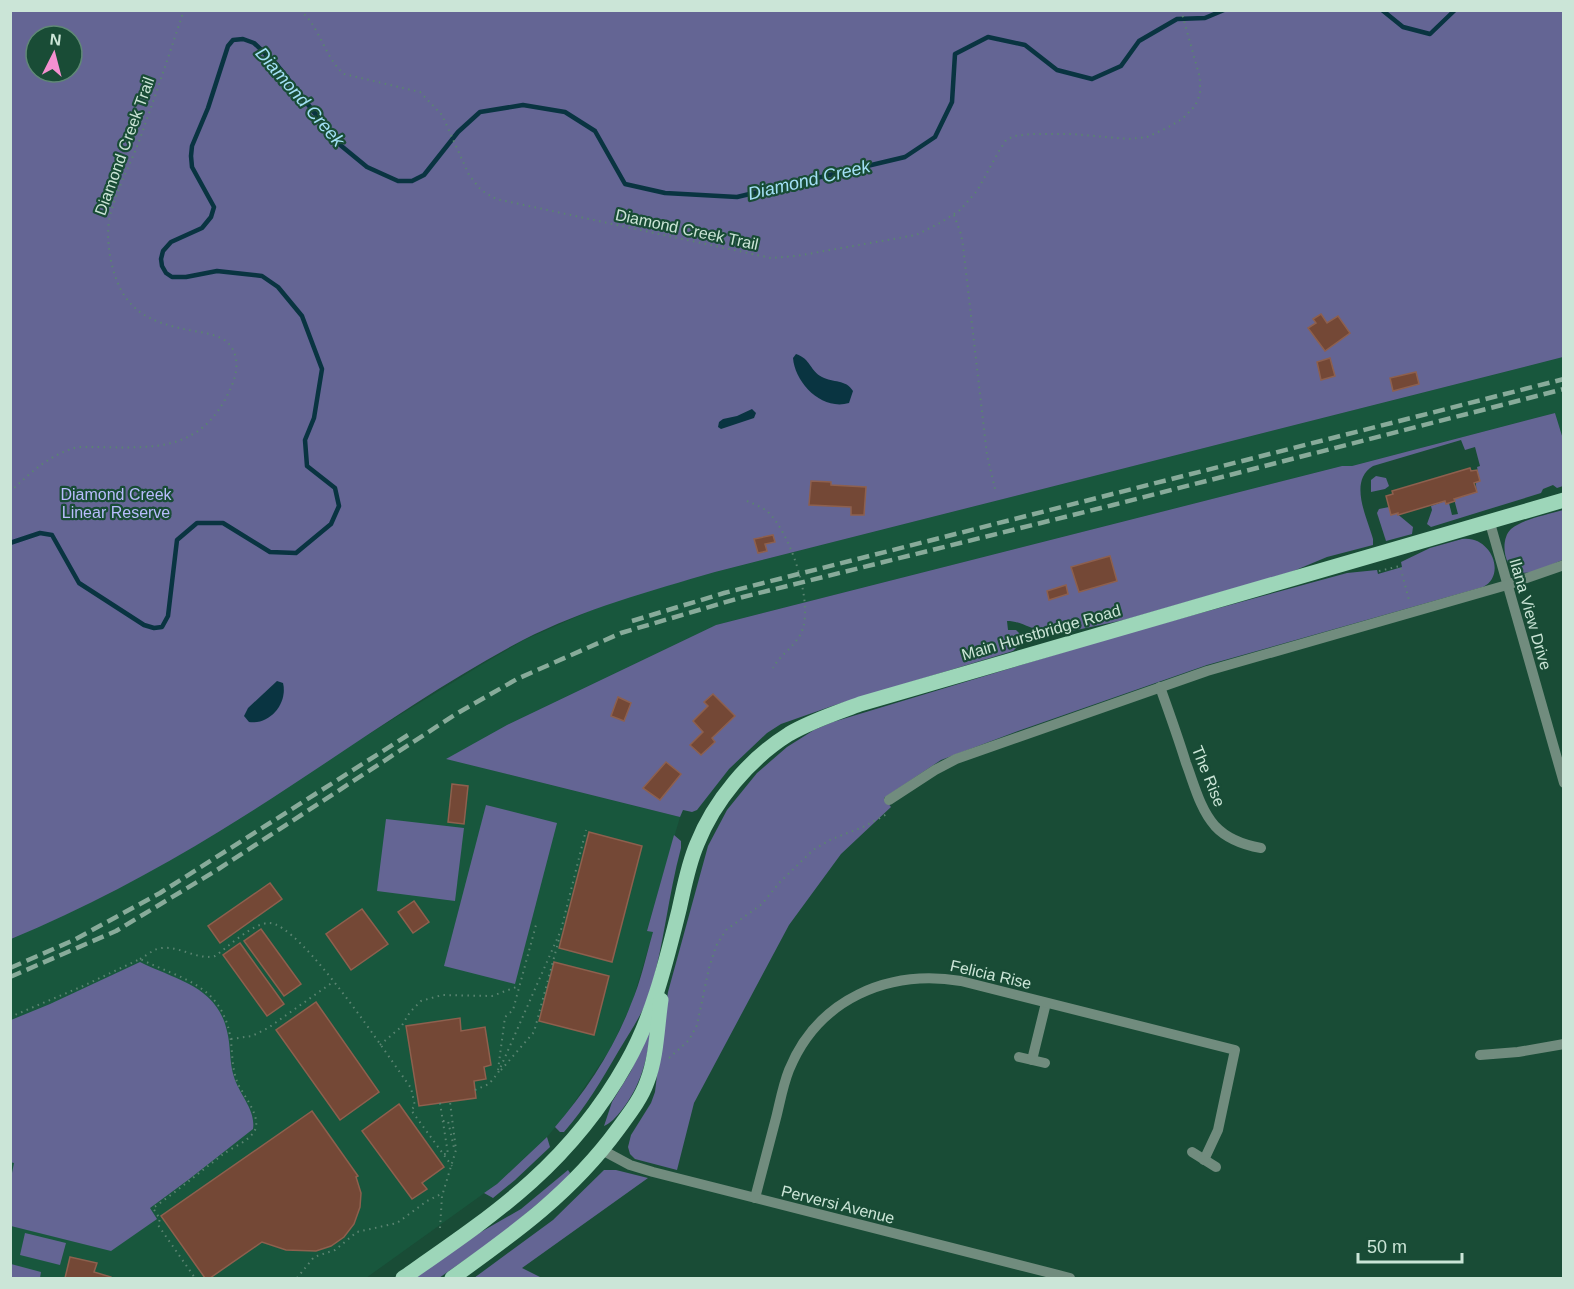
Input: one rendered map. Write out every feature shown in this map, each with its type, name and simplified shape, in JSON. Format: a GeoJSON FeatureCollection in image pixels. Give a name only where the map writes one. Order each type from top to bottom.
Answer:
{"type":"FeatureCollection","features":[{"type":"Feature","properties":{"kind":"main road","name":"Main Hurstbridge Road"},"geometry":{"type":"LineString","coordinates":[[403,1278],[508,1203],[533,1182],[577,1137],[628,1061],[645,1024],[666,962],[696,844],[723,798],[743,773],[771,746],[790,734],[835,713],[878,699],[1563,500]]}},
{"type":"Feature","properties":{"kind":"main road","name":"Main Hurstbridge Road"},"geometry":{"type":"LineString","coordinates":[[452,1278],[535,1218],[562,1194],[602,1150],[630,1113],[647,1082],[655,1045],[666,962]]}},
{"type":"Feature","properties":{"kind":"main road"},"geometry":{"type":"LineString","coordinates":[[577,1137],[602,1150]]}},
{"type":"Feature","properties":{"kind":"street","name":"Ilana View Drive"},"geometry":{"type":"LineString","coordinates":[[1490,523],[1563,783]]}},
{"type":"Feature","properties":{"kind":"street"},"geometry":{"type":"LineString","coordinates":[[892,805],[935,770],[956,759],[1224,665],[1507,585],[1563,565]]}},
{"type":"Feature","properties":{"kind":"street","name":"The Rise"},"geometry":{"type":"LineString","coordinates":[[1160,687],[1196,792],[1209,818],[1229,838],[1248,846],[1261,848]]}},
{"type":"Feature","properties":{"kind":"street","name":"Felicia Rise"},"geometry":{"type":"LineString","coordinates":[[756,1198],[789,1070],[796,1055],[813,1030],[843,1003],[866,990],[901,979],[932,977],[961,981],[1235,1050],[1218,1130],[1204,1160]]}},
{"type":"Feature","properties":{"kind":"street"},"geometry":{"type":"LineString","coordinates":[[1032,1060],[1046,1003]]}},
{"type":"Feature","properties":{"kind":"street"},"geometry":{"type":"LineString","coordinates":[[1480,1055],[1518,1052],[1563,1044]]}},
{"type":"Feature","properties":{"kind":"street"},"geometry":{"type":"LineString","coordinates":[[1019,1057],[1045,1063]]}},
{"type":"Feature","properties":{"kind":"street","name":"Perversi Avenue"},"geometry":{"type":"LineString","coordinates":[[602,1150],[639,1168],[1070,1278]]}},
{"type":"Feature","properties":{"kind":"street"},"geometry":{"type":"LineString","coordinates":[[1192,1152],[1216,1167]]}},
{"type":"Feature","properties":{"kind":"path","name":"Diamond Creek Trail"},"geometry":{"type":"LineString","coordinates":[[10,492],[53,456],[67,450],[78,447],[152,446],[182,441],[201,431],[220,408],[233,384],[238,365],[234,352],[227,342],[215,335],[155,322],[127,301],[117,281],[107,237],[110,216],[155,99],[184,10]]}},
{"type":"Feature","properties":{"kind":"path","name":"Diamond Creek Trail"},"geometry":{"type":"LineString","coordinates":[[300,10],[310,19],[335,66],[344,74],[420,92],[442,115],[466,170],[481,190],[496,199],[771,258],[796,256],[916,235],[960,210],[977,191],[1006,140],[1014,136],[1032,134],[1129,138],[1147,137],[1167,128],[1195,106],[1200,94],[1200,78],[1181,10]]}},
{"type":"Feature","properties":{"kind":"path"},"geometry":{"type":"LineString","coordinates":[[954,215],[963,246],[987,455],[996,493]]}},
{"type":"Feature","properties":{"kind":"path"},"geometry":{"type":"LineString","coordinates":[[747,501],[763,508],[777,523],[798,568],[806,599],[806,617],[799,637],[779,658],[773,668]]}},
{"type":"Feature","properties":{"kind":"path"},"geometry":{"type":"LineString","coordinates":[[1379,571],[1400,566],[1413,612]]}},
{"type":"Feature","properties":{"kind":"path"},"geometry":{"type":"LineString","coordinates":[[667,1061],[689,1040],[697,1025],[709,968],[716,946],[726,930],[762,904],[779,883],[813,850],[832,839],[863,827],[892,805]]}},
{"type":"Feature","properties":{"kind":"path"},"geometry":{"type":"LineString","coordinates":[[475,1090],[489,1084],[534,1032],[586,830]]}},
{"type":"Feature","properties":{"kind":"path"},"geometry":{"type":"LineString","coordinates":[[10,1017],[83,986],[153,951],[162,948],[204,957],[215,956],[257,926],[273,923],[290,933],[310,952],[380,1045],[411,1088],[415,1107],[411,1110],[452,1166]]}},
{"type":"Feature","properties":{"kind":"path"},"geometry":{"type":"LineString","coordinates":[[498,1073],[505,1017],[513,1010],[536,925]]}},
{"type":"Feature","properties":{"kind":"path"},"geometry":{"type":"LineString","coordinates":[[498,1073],[561,930]]}},
{"type":"Feature","properties":{"kind":"path"},"geometry":{"type":"LineString","coordinates":[[140,959],[209,993],[220,1007],[228,1026],[235,1075],[255,1118],[255,1131],[153,1208],[160,1219],[159,1226],[195,1278]]}},
{"type":"Feature","properties":{"kind":"path"},"geometry":{"type":"LineString","coordinates":[[231,1040],[260,1033],[333,982]]}},
{"type":"Feature","properties":{"kind":"path"},"geometry":{"type":"LineString","coordinates":[[380,1045],[401,1027],[410,1012],[421,1001],[442,995],[492,996],[519,986]]}},
{"type":"Feature","properties":{"kind":"path"},"geometry":{"type":"LineString","coordinates":[[440,1228],[443,1193],[456,1150],[450,1102]]}},
{"type":"Feature","properties":{"kind":"path"},"geometry":{"type":"LineString","coordinates":[[440,1103],[448,1154],[444,1155]]}},
{"type":"Feature","properties":{"kind":"path"},"geometry":{"type":"LineString","coordinates":[[443,1122],[448,1121],[451,1139],[456,1150]]}},
{"type":"Feature","properties":{"kind":"path"},"geometry":{"type":"LineString","coordinates":[[297,1278],[314,1257],[335,1250],[357,1232],[396,1223],[427,1201],[443,1193]]}},
{"type":"Feature","properties":{"kind":"shaded area"},"geometry":{"type":"Polygon","coordinates":[[[796,354],[805,359],[822,377],[850,387],[853,391],[849,403],[829,403],[812,393],[799,377],[793,358],[796,354]]]}},
{"type":"Feature","properties":{"kind":"shaded area"},"geometry":{"type":"Polygon","coordinates":[[[1563,357],[1563,439],[1555,413],[716,625],[507,725],[447,759],[680,817],[647,930],[653,932],[632,1003],[611,1048],[567,1113],[547,1137],[497,1184],[366,1278],[11,1278],[11,939],[106,895],[163,864],[220,831],[333,756],[481,665],[524,640],[592,610],[637,594],[715,572],[1563,357]]]}},
{"type":"Feature","properties":{"kind":"shaded area"},"geometry":{"type":"Polygon","coordinates":[[[752,409],[756,413],[754,418],[721,429],[718,427],[719,422],[723,419],[752,409]]]}},
{"type":"Feature","properties":{"kind":"shaded area"},"geometry":{"type":"Polygon","coordinates":[[[277,681],[283,683],[284,691],[276,711],[264,720],[249,722],[244,716],[248,708],[277,681]]]}},
{"type":"Feature","properties":{"kind":"green space","name":"Diamond Creek Linear Reserve"},"geometry":{"type":"Polygon","coordinates":[[[11,11],[1563,11],[1563,357],[715,572],[593,610],[546,629],[484,662],[407,709],[220,831],[117,889],[11,939],[11,11]]]}},
{"type":"Feature","properties":{"kind":"green space"},"geometry":{"type":"Polygon","coordinates":[[[1555,413],[1563,439],[1563,486],[1557,488],[1553,485],[1543,489],[1541,493],[1431,527],[1427,524],[1432,510],[1431,506],[1445,501],[1449,503],[1452,515],[1458,514],[1454,499],[1477,492],[1477,467],[1480,466],[1475,447],[1465,450],[1461,440],[1373,466],[1366,473],[1360,490],[1373,545],[1327,557],[1291,572],[1124,620],[1048,636],[1045,631],[1007,621],[1008,630],[1016,630],[1020,634],[1018,646],[1013,651],[835,705],[781,724],[767,733],[729,769],[697,810],[692,812],[683,810],[680,817],[446,759],[507,725],[716,625],[1555,413]]]}},
{"type":"Feature","properties":{"kind":"green space"},"geometry":{"type":"Polygon","coordinates":[[[1376,476],[1386,478],[1389,486],[1371,492],[1371,480],[1376,476]]]}},
{"type":"Feature","properties":{"kind":"green space"},"geometry":{"type":"Polygon","coordinates":[[[1389,507],[1413,527],[1412,534],[1386,541],[1377,513],[1379,509],[1389,507]]]}},
{"type":"Feature","properties":{"kind":"green space"},"geometry":{"type":"Polygon","coordinates":[[[1563,510],[1563,560],[1524,573],[1509,565],[1504,546],[1511,529],[1529,519],[1563,510]]]}},
{"type":"Feature","properties":{"kind":"green space"},"geometry":{"type":"Polygon","coordinates":[[[1462,539],[1472,539],[1481,543],[1492,557],[1495,565],[1494,574],[1483,587],[1207,665],[1018,731],[941,760],[884,798],[891,807],[841,854],[789,925],[694,1103],[677,1170],[635,1159],[630,1154],[628,1147],[631,1135],[651,1103],[655,1092],[668,992],[708,846],[727,810],[757,773],[787,747],[814,730],[833,722],[1117,636],[1347,573],[1377,570],[1378,574],[1402,567],[1401,562],[1430,548],[1462,539]]]}},
{"type":"Feature","properties":{"kind":"green space"},"geometry":{"type":"Polygon","coordinates":[[[486,805],[557,823],[515,984],[444,966],[486,805]]]}},
{"type":"Feature","properties":{"kind":"green space"},"geometry":{"type":"Polygon","coordinates":[[[386,819],[464,828],[455,901],[377,891],[386,819]]]}},
{"type":"Feature","properties":{"kind":"green space"},"geometry":{"type":"Polygon","coordinates":[[[674,835],[681,841],[681,848],[655,974],[647,1000],[636,1023],[593,1094],[564,1132],[560,1132],[555,1127],[578,1099],[598,1069],[635,995],[653,932],[647,931],[674,835]]]}},
{"type":"Feature","properties":{"kind":"green space"},"geometry":{"type":"Polygon","coordinates":[[[140,962],[193,986],[214,1004],[222,1016],[227,1031],[232,1071],[252,1115],[253,1129],[150,1208],[157,1219],[111,1251],[11,1226],[11,1178],[14,1163],[10,1162],[11,1020],[140,962]]]}},
{"type":"Feature","properties":{"kind":"green space"},"geometry":{"type":"Polygon","coordinates":[[[651,1027],[648,1050],[634,1092],[621,1111],[604,1126],[612,1102],[631,1071],[651,1027]]]}},
{"type":"Feature","properties":{"kind":"green space"},"geometry":{"type":"Polygon","coordinates":[[[547,1137],[550,1147],[515,1180],[493,1198],[484,1193],[497,1184],[547,1137]]]}},
{"type":"Feature","properties":{"kind":"green space"},"geometry":{"type":"Polygon","coordinates":[[[568,1170],[570,1173],[567,1179],[499,1236],[439,1278],[415,1278],[474,1236],[521,1209],[568,1170]]]}},
{"type":"Feature","properties":{"kind":"green space"},"geometry":{"type":"Polygon","coordinates":[[[604,1170],[616,1170],[648,1178],[522,1268],[542,1278],[474,1278],[553,1220],[604,1170]]]}},
{"type":"Feature","properties":{"kind":"green space"},"geometry":{"type":"Polygon","coordinates":[[[25,1233],[66,1243],[60,1265],[20,1255],[25,1233]]]}},
{"type":"Feature","properties":{"kind":"green space"},"geometry":{"type":"Polygon","coordinates":[[[11,1264],[41,1272],[40,1278],[11,1278],[11,1264]]]}},
{"type":"Feature","properties":{"kind":"building"},"geometry":{"type":"Polygon","coordinates":[[[1321,314],[1327,323],[1338,316],[1350,333],[1325,351],[1308,328],[1316,323],[1313,319],[1321,314]]]}},
{"type":"Feature","properties":{"kind":"building"},"geometry":{"type":"Polygon","coordinates":[[[1330,358],[1335,376],[1321,380],[1317,362],[1330,358]]]}},
{"type":"Feature","properties":{"kind":"building"},"geometry":{"type":"Polygon","coordinates":[[[1416,372],[1419,384],[1393,391],[1390,378],[1416,372]]]}},
{"type":"Feature","properties":{"kind":"building"},"geometry":{"type":"Polygon","coordinates":[[[1470,468],[1471,471],[1477,470],[1480,481],[1474,483],[1477,492],[1446,504],[1445,501],[1391,515],[1386,496],[1393,494],[1392,491],[1470,468]]]}},
{"type":"Feature","properties":{"kind":"building"},"geometry":{"type":"Polygon","coordinates":[[[811,481],[831,482],[831,485],[866,487],[864,515],[851,515],[851,507],[809,505],[811,481]]]}},
{"type":"Feature","properties":{"kind":"building"},"geometry":{"type":"Polygon","coordinates":[[[773,535],[775,542],[765,544],[767,551],[758,553],[754,539],[773,535]]]}},
{"type":"Feature","properties":{"kind":"building"},"geometry":{"type":"Polygon","coordinates":[[[1110,556],[1117,581],[1079,592],[1071,567],[1110,556]]]}},
{"type":"Feature","properties":{"kind":"building"},"geometry":{"type":"Polygon","coordinates":[[[1066,585],[1068,594],[1049,600],[1047,591],[1066,585]]]}},
{"type":"Feature","properties":{"kind":"building"},"geometry":{"type":"Polygon","coordinates":[[[713,694],[735,716],[712,738],[715,742],[701,755],[690,745],[703,732],[693,721],[708,706],[704,702],[713,694]]]}},
{"type":"Feature","properties":{"kind":"building"},"geometry":{"type":"Polygon","coordinates":[[[618,697],[631,703],[624,721],[611,716],[618,697]]]}},
{"type":"Feature","properties":{"kind":"building"},"geometry":{"type":"Polygon","coordinates":[[[666,762],[681,774],[660,800],[643,788],[666,762]]]}},
{"type":"Feature","properties":{"kind":"building"},"geometry":{"type":"Polygon","coordinates":[[[452,784],[468,786],[464,824],[448,822],[452,784]]]}},
{"type":"Feature","properties":{"kind":"building"},"geometry":{"type":"Polygon","coordinates":[[[589,832],[642,846],[612,962],[559,948],[589,832]]]}},
{"type":"Feature","properties":{"kind":"building"},"geometry":{"type":"Polygon","coordinates":[[[270,883],[282,899],[220,943],[208,926],[270,883]]]}},
{"type":"Feature","properties":{"kind":"building"},"geometry":{"type":"Polygon","coordinates":[[[414,901],[429,922],[413,933],[398,912],[414,901]]]}},
{"type":"Feature","properties":{"kind":"building"},"geometry":{"type":"Polygon","coordinates":[[[362,909],[388,944],[351,970],[326,934],[362,909]]]}},
{"type":"Feature","properties":{"kind":"building"},"geometry":{"type":"Polygon","coordinates":[[[261,929],[301,984],[284,996],[244,941],[261,929]]]}},
{"type":"Feature","properties":{"kind":"building"},"geometry":{"type":"Polygon","coordinates":[[[240,943],[284,1004],[267,1016],[223,955],[240,943]]]}},
{"type":"Feature","properties":{"kind":"building"},"geometry":{"type":"Polygon","coordinates":[[[554,962],[609,976],[594,1035],[539,1021],[554,962]]]}},
{"type":"Feature","properties":{"kind":"building"},"geometry":{"type":"Polygon","coordinates":[[[316,1002],[379,1092],[340,1120],[276,1030],[316,1002]]]}},
{"type":"Feature","properties":{"kind":"building"},"geometry":{"type":"Polygon","coordinates":[[[460,1018],[461,1031],[485,1027],[491,1065],[484,1067],[486,1079],[474,1081],[476,1098],[419,1106],[406,1026],[460,1018]]]}},
{"type":"Feature","properties":{"kind":"building"},"geometry":{"type":"Polygon","coordinates":[[[399,1104],[444,1167],[422,1183],[427,1189],[412,1199],[362,1131],[399,1104]]]}},
{"type":"Feature","properties":{"kind":"building"},"geometry":{"type":"Polygon","coordinates":[[[312,1111],[358,1176],[356,1177],[361,1193],[360,1207],[354,1224],[344,1237],[331,1246],[316,1251],[286,1250],[262,1242],[210,1278],[205,1278],[161,1216],[312,1111]]]}},
{"type":"Feature","properties":{"kind":"building"},"geometry":{"type":"Polygon","coordinates":[[[70,1257],[97,1263],[94,1272],[111,1278],[65,1278],[70,1257]]]}},
{"type":"Feature","properties":{"kind":"waterway","name":"Diamond Creek"},"geometry":{"type":"LineString","coordinates":[[10,543],[40,533],[52,535],[79,583],[144,625],[154,628],[162,627],[168,616],[177,540],[197,523],[223,523],[270,552],[296,553],[331,524],[339,506],[335,488],[307,466],[305,440],[314,418],[322,369],[302,316],[278,287],[262,276],[217,271],[186,277],[172,277],[162,266],[163,251],[171,242],[202,228],[211,217],[214,207],[192,167],[192,146],[208,108],[228,46],[233,40],[243,39],[254,43],[277,65],[339,144],[367,167],[398,181],[412,181],[424,175],[458,132],[480,112],[523,105],[565,112],[595,131],[625,184],[665,193],[737,197],[905,157],[935,137],[952,102],[955,54],[988,37],[1025,45],[1057,70],[1092,79],[1121,66],[1139,41],[1177,19],[1205,18],[1224,10]]}},
{"type":"Feature","properties":{"kind":"waterway","name":"Diamond Creek"},"geometry":{"type":"LineString","coordinates":[[1382,10],[1403,27],[1430,34],[1455,10]]}},
{"type":"Feature","properties":{"kind":"railway"},"geometry":{"type":"LineString","coordinates":[[632,621],[724,593],[1564,379]]}},
{"type":"Feature","properties":{"kind":"railway"},"geometry":{"type":"LineString","coordinates":[[10,977],[116,931],[217,870],[456,714],[517,679],[621,633],[743,597],[1564,389]]}},
{"type":"Feature","properties":{"kind":"railway"},"geometry":{"type":"LineString","coordinates":[[10,968],[74,940],[160,893],[408,735]]}}]}
